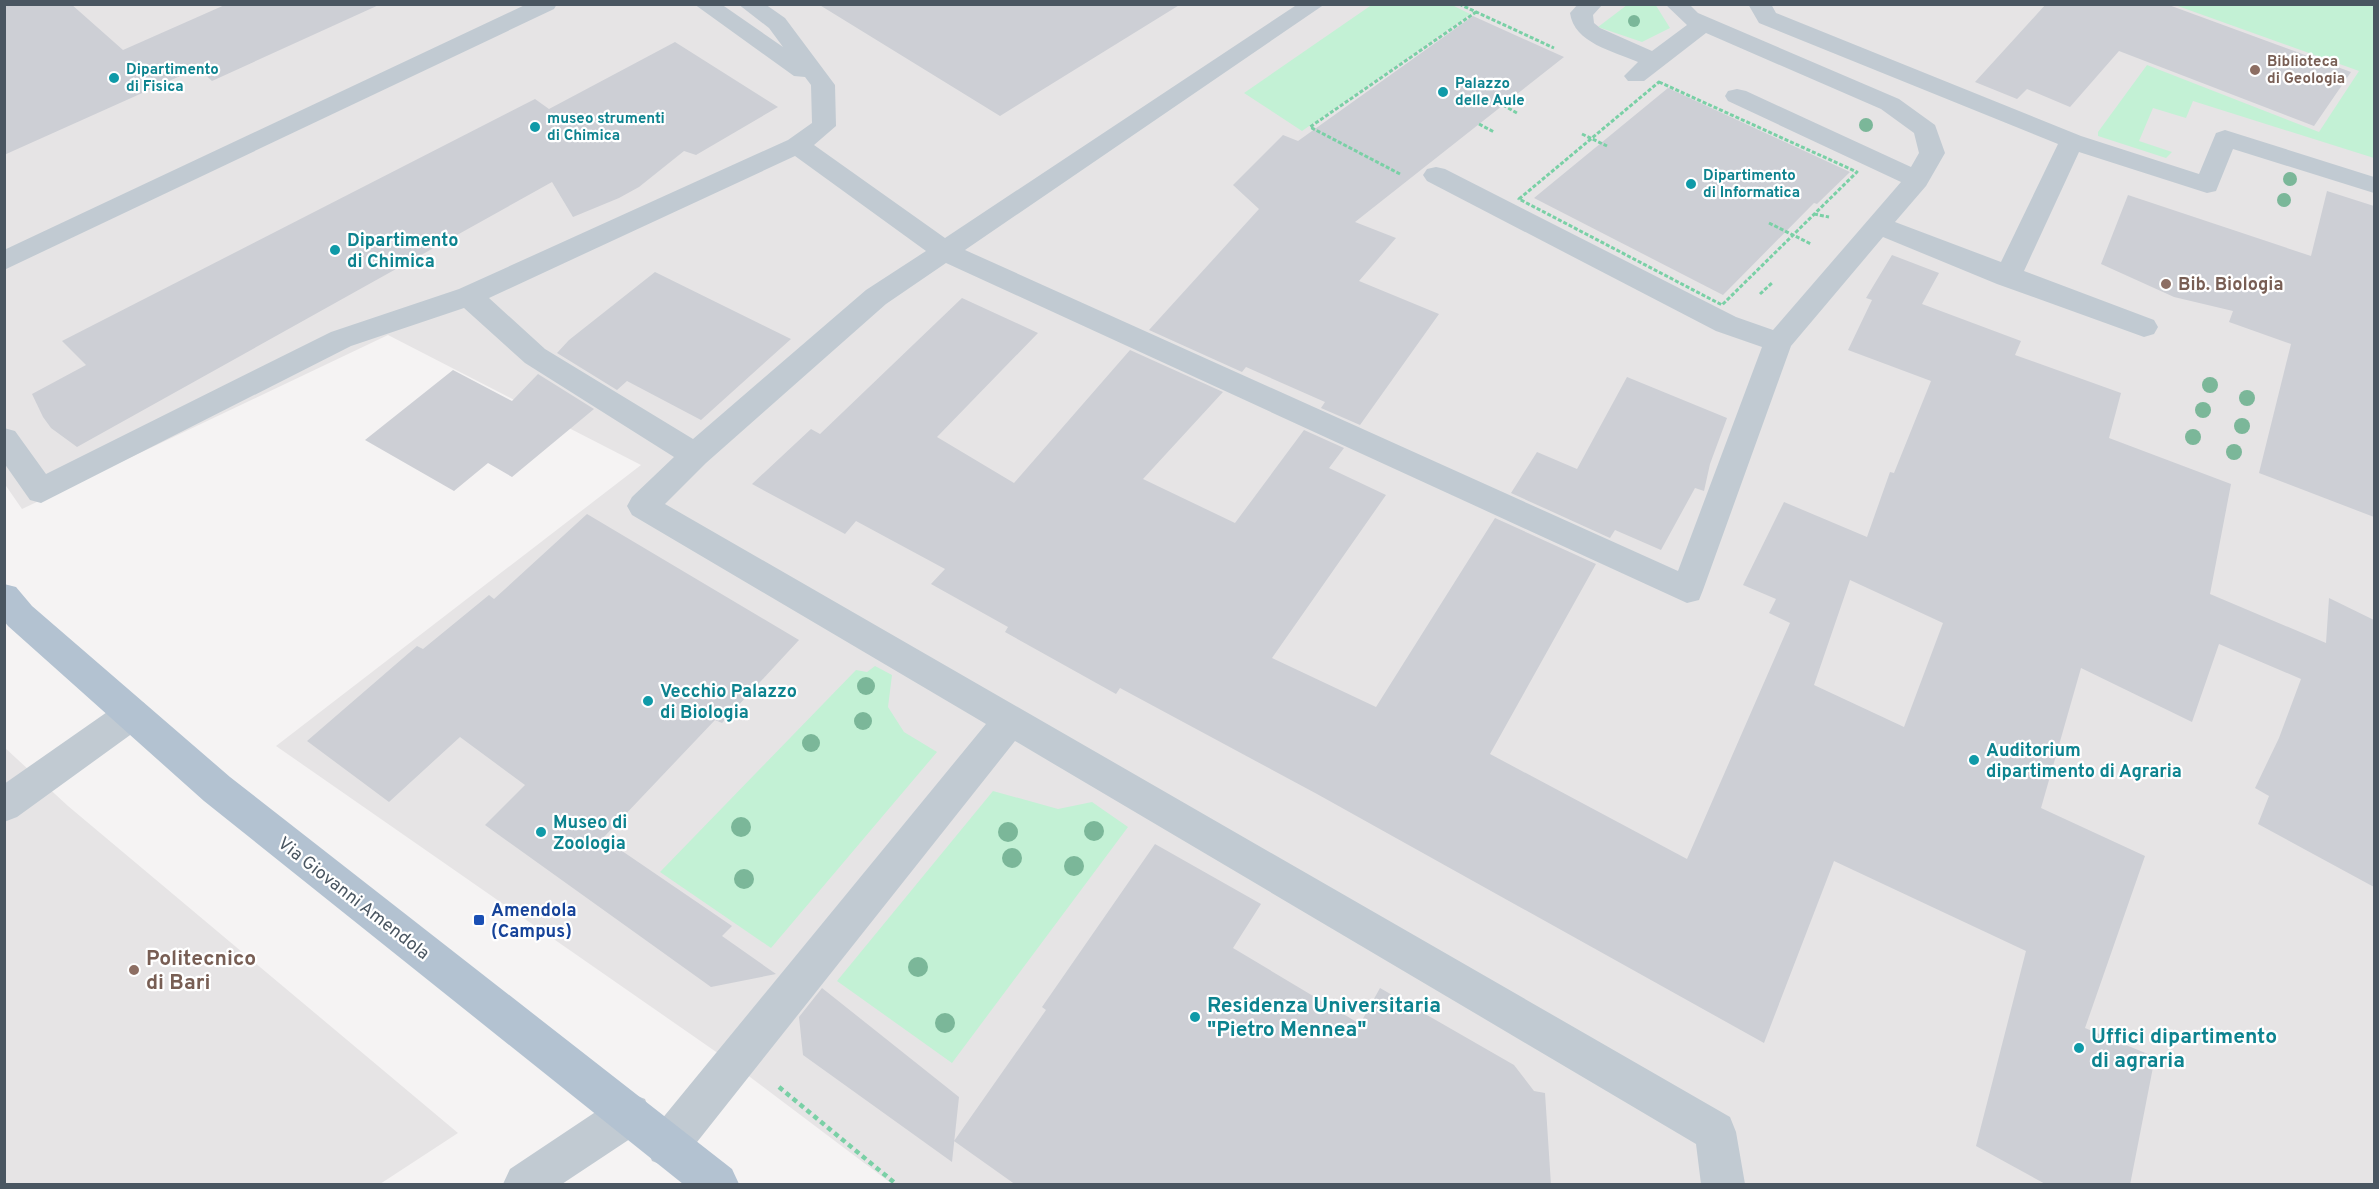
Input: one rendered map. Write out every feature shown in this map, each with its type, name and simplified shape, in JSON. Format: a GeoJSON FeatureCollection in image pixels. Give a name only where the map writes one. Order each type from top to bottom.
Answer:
{"type":"FeatureCollection","features":[{"type":"Feature","properties":{"kind":"main road","name":"Via Giovanni Amendola"},"geometry":{"type":"LineString","coordinates":[[4,597],[20,616],[226,796],[717,1185]]}},
{"type":"Feature","properties":{"kind":"street"},"geometry":{"type":"LineString","coordinates":[[4,261],[546,4]]}},
{"type":"Feature","properties":{"kind":"street"},"geometry":{"type":"LineString","coordinates":[[705,4],[823,85]]}},
{"type":"Feature","properties":{"kind":"street"},"geometry":{"type":"LineString","coordinates":[[4,439],[41,491],[341,339],[469,296],[798,145],[824,126],[823,85],[777,23],[749,4]]}},
{"type":"Feature","properties":{"kind":"street"},"geometry":{"type":"LineString","coordinates":[[1592,4],[1581,13],[1583,25],[1645,68],[1703,24]]}},
{"type":"Feature","properties":{"kind":"street"},"geometry":{"type":"LineString","coordinates":[[798,145],[946,252],[1687,590],[1778,342],[1917,180],[1932,153],[1926,130],[1890,104],[1690,18],[1676,4]]}},
{"type":"Feature","properties":{"kind":"street"},"geometry":{"type":"LineString","coordinates":[[1759,4],[1767,18],[2072,141],[2207,185],[2225,138],[2374,185]]}},
{"type":"Feature","properties":{"kind":"street"},"geometry":{"type":"LineString","coordinates":[[1306,7],[946,252],[876,297],[695,455],[644,506],[1715,1132],[1723,1185]]}},
{"type":"Feature","properties":{"kind":"street"},"geometry":{"type":"LineString","coordinates":[[1737,96],[1917,180]]}},
{"type":"Feature","properties":{"kind":"street"},"geometry":{"type":"LineString","coordinates":[[2007,277],[2072,141]]}},
{"type":"Feature","properties":{"kind":"street"},"geometry":{"type":"LineString","coordinates":[[1436,175],[1726,324],[1778,342]]}},
{"type":"Feature","properties":{"kind":"street"},"geometry":{"type":"LineString","coordinates":[[1879,226],[2007,277],[2144,327]]}},
{"type":"Feature","properties":{"kind":"street"},"geometry":{"type":"LineString","coordinates":[[469,296],[535,356],[695,455]]}},
{"type":"Feature","properties":{"kind":"street"},"geometry":{"type":"LineString","coordinates":[[4,805],[132,714]]}},
{"type":"Feature","properties":{"kind":"street"},"geometry":{"type":"LineString","coordinates":[[667,1146],[1010,721]]}},
{"type":"Feature","properties":{"kind":"street"},"geometry":{"type":"LineString","coordinates":[[525,1185],[630,1114]]}},
{"type":"Feature","properties":{"kind":"path"},"geometry":{"type":"LineString","coordinates":[[1460,4],[1559,51]]}},
{"type":"Feature","properties":{"kind":"path"},"geometry":{"type":"LineString","coordinates":[[1405,177],[1310,127],[1384,78],[1476,12]]}},
{"type":"Feature","properties":{"kind":"path"},"geometry":{"type":"LineString","coordinates":[[1659,82],[1857,172],[1722,305],[1520,199],[1591,138],[1659,82]]}},
{"type":"Feature","properties":{"kind":"path"},"geometry":{"type":"LineString","coordinates":[[1503,105],[1517,112]]}},
{"type":"Feature","properties":{"kind":"path"},"geometry":{"type":"LineString","coordinates":[[1479,124],[1494,132]]}},
{"type":"Feature","properties":{"kind":"path"},"geometry":{"type":"LineString","coordinates":[[1582,134],[1607,146]]}},
{"type":"Feature","properties":{"kind":"path"},"geometry":{"type":"LineString","coordinates":[[1518,205],[1559,226]]}},
{"type":"Feature","properties":{"kind":"path"},"geometry":{"type":"LineString","coordinates":[[1804,252],[1813,244]]}},
{"type":"Feature","properties":{"kind":"path"},"geometry":{"type":"LineString","coordinates":[[1754,299],[1779,276]]}},
{"type":"Feature","properties":{"kind":"path"},"geometry":{"type":"LineString","coordinates":[[740,1054],[896,1185]]}},
{"type":"Feature","properties":{"kind":"shaded area"},"geometry":{"type":"Polygon","coordinates":[[[4,5],[2374,5],[2374,1184],[892,1184],[722,1056],[276,746],[641,465],[388,335],[22,509],[4,483],[4,5]]]}},
{"type":"Feature","properties":{"kind":"shaded area","name":"Politecnico di Bari"},"geometry":{"type":"Polygon","coordinates":[[[4,747],[68,806],[458,1133],[380,1184],[5,1184],[4,747]]]}},
{"type":"Feature","properties":{"kind":"green space"},"geometry":{"type":"Polygon","coordinates":[[[1373,4],[1452,5],[1470,14],[1302,131],[1244,93],[1373,4]]]}},
{"type":"Feature","properties":{"kind":"green space"},"geometry":{"type":"Polygon","coordinates":[[[1655,4],[1670,28],[1642,42],[1598,27],[1627,5],[1655,4]]]}},
{"type":"Feature","properties":{"kind":"green space"},"geometry":{"type":"Polygon","coordinates":[[[2175,5],[2374,5],[2374,158],[2193,101],[2186,118],[2153,108],[2139,141],[2172,152],[2166,158],[2098,136],[2098,132],[2147,65],[2319,132],[2359,71],[2175,5]]]}},
{"type":"Feature","properties":{"kind":"green space"},"geometry":{"type":"Polygon","coordinates":[[[875,666],[892,675],[888,707],[904,732],[937,752],[771,948],[660,872],[856,670],[867,672],[875,666]]]}},
{"type":"Feature","properties":{"kind":"green space"},"geometry":{"type":"Polygon","coordinates":[[[993,791],[1058,809],[1092,802],[1128,827],[952,1063],[837,981],[993,791]]]}},
{"type":"Feature","properties":{"kind":"building","name":"Dipartimento di Fisica"},"geometry":{"type":"Polygon","coordinates":[[[4,4],[71,4],[123,50],[227,4],[381,4],[212,81],[198,68],[4,155],[4,4]]]}},
{"type":"Feature","properties":{"kind":"building"},"geometry":{"type":"Polygon","coordinates":[[[818,4],[1181,4],[1000,116],[818,4]]]}},
{"type":"Feature","properties":{"kind":"building"},"geometry":{"type":"Polygon","coordinates":[[[2046,4],[2166,4],[2351,72],[2314,126],[2119,51],[2070,107],[2027,89],[2017,99],[1975,82],[2046,4]]]}},
{"type":"Feature","properties":{"kind":"building"},"geometry":{"type":"Polygon","coordinates":[[[1473,16],[1564,57],[1355,222],[1396,238],[1359,281],[1439,314],[1360,425],[1321,408],[1325,402],[1246,367],[1242,372],[1149,330],[1259,209],[1233,185],[1283,135],[1298,141],[1473,16]]]}},
{"type":"Feature","properties":{"kind":"building","name":"Dipartimento di Chimica"},"geometry":{"type":"Polygon","coordinates":[[[675,42],[778,107],[696,155],[684,151],[639,187],[573,217],[552,182],[77,447],[51,428],[43,417],[32,394],[86,365],[62,341],[535,99],[549,109],[675,42]]]}},
{"type":"Feature","properties":{"kind":"building","name":"Dipartimento di Informatica"},"geometry":{"type":"Polygon","coordinates":[[[1668,88],[1850,172],[1817,204],[1814,203],[1723,295],[1534,198],[1668,88]]]}},
{"type":"Feature","properties":{"kind":"building"},"geometry":{"type":"Polygon","coordinates":[[[2327,191],[2374,206],[2374,517],[2259,473],[2291,344],[2229,322],[2233,311],[2174,297],[2101,264],[2128,195],[2311,256],[2327,191]]]}},
{"type":"Feature","properties":{"kind":"building"},"geometry":{"type":"Polygon","coordinates":[[[1892,255],[1939,273],[1922,304],[2021,341],[2015,355],[2121,393],[2109,438],[2231,484],[2210,594],[2326,643],[2329,598],[2374,620],[2374,887],[2258,824],[2269,796],[2255,788],[2279,738],[2301,679],[2219,644],[2192,722],[2081,668],[2041,808],[2145,856],[2085,1028],[2155,1057],[2130,1185],[2047,1185],[1976,1146],[2026,951],[1834,861],[1764,1043],[1317,794],[1120,688],[1116,694],[1005,632],[1008,627],[931,584],[945,569],[856,521],[845,534],[752,484],[811,429],[820,434],[962,298],[1038,333],[937,437],[1014,483],[1130,350],[1223,392],[1143,479],[1235,523],[1304,430],[1344,448],[1329,468],[1386,495],[1272,658],[1376,707],[1495,518],[1596,564],[1490,754],[1687,859],[1790,623],[1769,613],[1776,599],[1743,585],[1784,502],[1867,537],[1890,472],[1894,473],[1931,381],[1848,350],[1872,300],[1866,298],[1892,255]],[[1850,580],[1814,685],[1904,727],[1943,623],[1850,580]]]}},
{"type":"Feature","properties":{"kind":"building"},"geometry":{"type":"Polygon","coordinates":[[[655,272],[791,339],[701,420],[627,381],[617,390],[557,353],[569,340],[655,272]]]}},
{"type":"Feature","properties":{"kind":"building"},"geometry":{"type":"Polygon","coordinates":[[[453,370],[512,401],[538,374],[594,409],[512,477],[488,463],[454,491],[365,440],[453,370]]]}},
{"type":"Feature","properties":{"kind":"building"},"geometry":{"type":"Polygon","coordinates":[[[1627,377],[1727,418],[1710,464],[1704,491],[1695,488],[1661,550],[1615,530],[1610,538],[1511,493],[1537,452],[1577,469],[1627,377]]]}},
{"type":"Feature","properties":{"kind":"building","name":"Vecchio Palazzo di Biologia"},"geometry":{"type":"Polygon","coordinates":[[[587,514],[799,640],[722,723],[715,720],[603,838],[732,926],[722,936],[776,974],[711,987],[485,825],[525,785],[460,737],[389,802],[307,741],[417,646],[423,649],[489,595],[494,599],[587,514]]]}},
{"type":"Feature","properties":{"kind":"building","name":"Residenza Universitaria \"Pietro Mennea\""},"geometry":{"type":"Polygon","coordinates":[[[1155,844],[1261,904],[1233,948],[1360,1024],[1380,988],[1514,1065],[1534,1091],[1545,1093],[1551,1185],[1016,1185],[954,1141],[1046,1010],[1042,1007],[1155,844]]]}},
{"type":"Feature","properties":{"kind":"building"},"geometry":{"type":"Polygon","coordinates":[[[822,988],[959,1097],[952,1162],[803,1055],[799,1017],[822,988]]]}},
{"type":"Feature","properties":{"kind":"place","name":"Biblioteca di Geologia"},"geometry":{"type":"Point","coordinates":[2255,70]}},
{"type":"Feature","properties":{"kind":"place","name":"Dipartimento di Fisica"},"geometry":{"type":"Point","coordinates":[114,78]}},
{"type":"Feature","properties":{"kind":"place","name":"Palazzo delle Aule"},"geometry":{"type":"Point","coordinates":[1443,92]}},
{"type":"Feature","properties":{"kind":"place","name":"museo strumenti di Chimica"},"geometry":{"type":"Point","coordinates":[535,127]}},
{"type":"Feature","properties":{"kind":"place","name":"Dipartimento di Informatica"},"geometry":{"type":"Point","coordinates":[1691,184]}},
{"type":"Feature","properties":{"kind":"place","name":"Dipartimento di Chimica"},"geometry":{"type":"Point","coordinates":[335,250]}},
{"type":"Feature","properties":{"kind":"place","name":"Bib. Biologia"},"geometry":{"type":"Point","coordinates":[2166,284]}},
{"type":"Feature","properties":{"kind":"place","name":"Vecchio Palazzo di Biologia"},"geometry":{"type":"Point","coordinates":[648,701]}},
{"type":"Feature","properties":{"kind":"place","name":"Auditorium dipartimento di Agraria"},"geometry":{"type":"Point","coordinates":[1974,760]}},
{"type":"Feature","properties":{"kind":"place","name":"Museo di Zoologia"},"geometry":{"type":"Point","coordinates":[541,832]}},
{"type":"Feature","properties":{"kind":"place","name":"Amendola (Campus)"},"geometry":{"type":"Point","coordinates":[479,920]}},
{"type":"Feature","properties":{"kind":"place","name":"Politecnico di Bari"},"geometry":{"type":"Point","coordinates":[134,970]}},
{"type":"Feature","properties":{"kind":"place","name":"Residenza Universitaria \"Pietro Mennea\""},"geometry":{"type":"Point","coordinates":[1195,1017]}},
{"type":"Feature","properties":{"kind":"place","name":"Uffici dipartimento di agraria"},"geometry":{"type":"Point","coordinates":[2079,1048]}}]}
